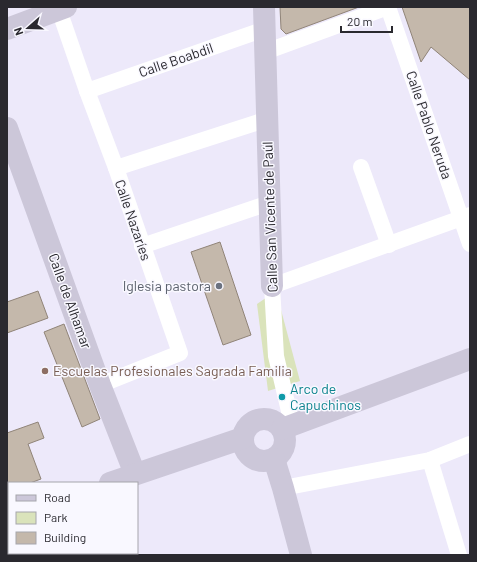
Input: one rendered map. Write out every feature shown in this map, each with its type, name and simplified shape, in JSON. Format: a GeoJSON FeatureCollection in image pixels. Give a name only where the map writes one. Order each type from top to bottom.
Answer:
{"type":"FeatureCollection","features":[{"type":"Feature","properties":{"kind":"street","name":"Calle San Vicente de Paúl"},"geometry":{"type":"LineString","coordinates":[[264,7],[272,286],[276,356],[287,426]]}},
{"type":"Feature","properties":{"kind":"street"},"geometry":{"type":"LineString","coordinates":[[265,52],[388,7]]}},
{"type":"Feature","properties":{"kind":"street","name":"Calle Pablo Neruda"},"geometry":{"type":"LineString","coordinates":[[388,7],[466,217],[470,244]]}},
{"type":"Feature","properties":{"kind":"street"},"geometry":{"type":"LineString","coordinates":[[7,29],[61,8]]}},
{"type":"Feature","properties":{"kind":"street","name":"Calle Nazaríes"},"geometry":{"type":"LineString","coordinates":[[61,8],[87,91],[116,168],[180,353],[100,385]]}},
{"type":"Feature","properties":{"kind":"street","name":"Calle Boabdil"},"geometry":{"type":"LineString","coordinates":[[87,91],[265,29]]}},
{"type":"Feature","properties":{"kind":"street"},"geometry":{"type":"LineString","coordinates":[[116,168],[268,119]]}},
{"type":"Feature","properties":{"kind":"street","name":"Calle de Alhamar"},"geometry":{"type":"LineString","coordinates":[[7,128],[100,385],[135,474]]}},
{"type":"Feature","properties":{"kind":"street"},"geometry":{"type":"LineString","coordinates":[[361,167],[389,245]]}},
{"type":"Feature","properties":{"kind":"street"},"geometry":{"type":"LineString","coordinates":[[142,246],[270,203]]}},
{"type":"Feature","properties":{"kind":"street"},"geometry":{"type":"LineString","coordinates":[[272,286],[466,217]]}},
{"type":"Feature","properties":{"kind":"street"},"geometry":{"type":"LineString","coordinates":[[287,426],[285,446],[281,453],[274,459],[263,462],[252,458],[245,449],[243,438],[246,428],[254,421],[259,419],[270,420],[287,426],[470,359]]}},
{"type":"Feature","properties":{"kind":"street"},"geometry":{"type":"LineString","coordinates":[[113,482],[243,438]]}},
{"type":"Feature","properties":{"kind":"street"},"geometry":{"type":"LineString","coordinates":[[284,488],[430,460],[470,444]]}},
{"type":"Feature","properties":{"kind":"street"},"geometry":{"type":"LineString","coordinates":[[274,459],[284,488],[301,555]]}},
{"type":"Feature","properties":{"kind":"street"},"geometry":{"type":"LineString","coordinates":[[430,460],[459,555]]}},
{"type":"Feature","properties":{"kind":"green space"},"geometry":{"type":"Polygon","coordinates":[[[276,291],[300,381],[268,391],[257,304],[276,291]]]}},
{"type":"Feature","properties":{"kind":"building"},"geometry":{"type":"Polygon","coordinates":[[[280,7],[359,7],[286,34],[281,29],[280,7]]]}},
{"type":"Feature","properties":{"kind":"building"},"geometry":{"type":"Polygon","coordinates":[[[402,7],[470,7],[470,80],[431,47],[421,62],[402,7]]]}},
{"type":"Feature","properties":{"kind":"building","name":"Iglesia pastora"},"geometry":{"type":"Polygon","coordinates":[[[220,242],[251,335],[223,345],[191,252],[220,242]]]}},
{"type":"Feature","properties":{"kind":"building"},"geometry":{"type":"Polygon","coordinates":[[[38,291],[48,318],[7,333],[7,302],[38,291]]]}},
{"type":"Feature","properties":{"kind":"building"},"geometry":{"type":"Polygon","coordinates":[[[64,324],[100,419],[82,427],[44,332],[64,324]]]}},
{"type":"Feature","properties":{"kind":"building"},"geometry":{"type":"Polygon","coordinates":[[[38,422],[44,438],[28,444],[41,479],[33,482],[7,483],[7,433],[38,422]]]}},
{"type":"Feature","properties":{"kind":"place","name":"Iglesia pastora"},"geometry":{"type":"Point","coordinates":[219,286]}},
{"type":"Feature","properties":{"kind":"place","name":"Escuelas Profesionales Sagrada Familia"},"geometry":{"type":"Point","coordinates":[45,371]}},
{"type":"Feature","properties":{"kind":"place","name":"Arco de Capuchinos"},"geometry":{"type":"Point","coordinates":[282,397]}}]}
